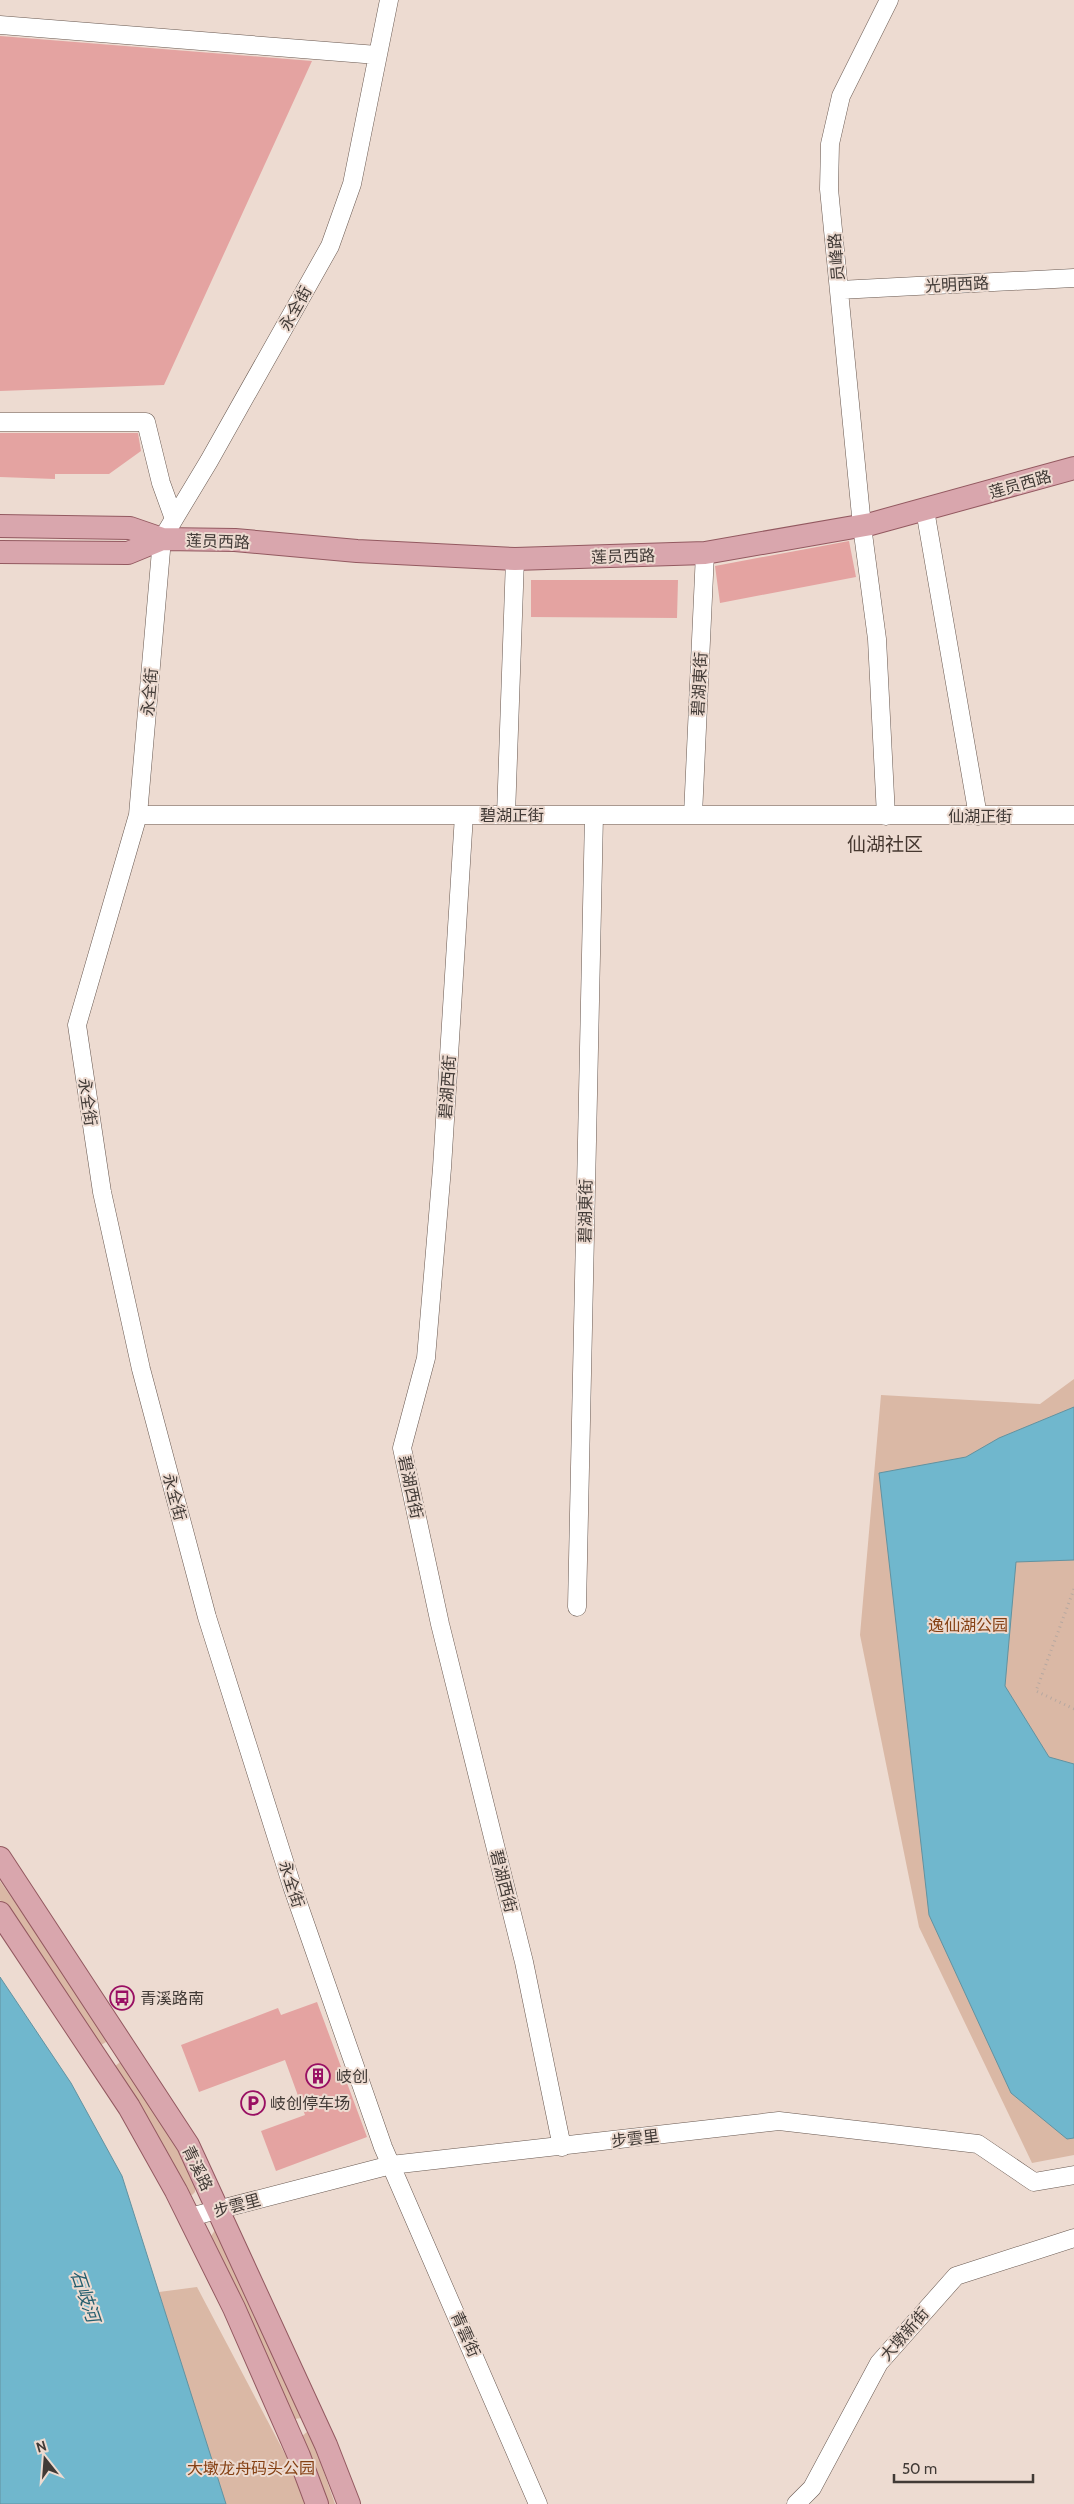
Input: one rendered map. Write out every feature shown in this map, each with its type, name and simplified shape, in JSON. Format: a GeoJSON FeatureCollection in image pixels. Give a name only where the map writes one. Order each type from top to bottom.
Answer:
{"type":"FeatureCollection","features":[{"type":"Feature","properties":{"kind":"main road","name":"莲员西路"},"geometry":{"type":"LineString","coordinates":[[0,526],[130,528],[162,539],[234,540],[357,551],[515,559],[705,553],[862,526],[1074,468]]}},
{"type":"Feature","properties":{"kind":"main road","name":"莲员西路"},"geometry":{"type":"LineString","coordinates":[[0,552],[128,553],[162,539]]}},
{"type":"Feature","properties":{"kind":"main road","name":"青溪路"},"geometry":{"type":"LineString","coordinates":[[0,1858],[188,2145],[319,2429],[350,2504]]}},
{"type":"Feature","properties":{"kind":"main road","name":"青溪路"},"geometry":{"type":"LineString","coordinates":[[0,1913],[129,2107],[190,2217],[291,2437],[317,2504]]}},
{"type":"Feature","properties":{"kind":"main road"},"geometry":{"type":"LineString","coordinates":[[97,2059],[114,2055],[120,2049],[122,2042]]}},
{"type":"Feature","properties":{"kind":"main road"},"geometry":{"type":"LineString","coordinates":[[291,2437],[297,2430],[302,2428],[319,2429]]}},
{"type":"Feature","properties":{"kind":"street","name":"永全街"},"geometry":{"type":"LineString","coordinates":[[389,0],[352,184],[330,246],[162,539],[138,816],[77,1025],[102,1192],[141,1369],[207,1617],[296,1895],[383,2147],[391,2165]]}},
{"type":"Feature","properties":{"kind":"street","name":"员峰路"},"geometry":{"type":"LineString","coordinates":[[886,816],[877,639],[862,526],[829,189],[830,144],[841,96],[889,0]]}},
{"type":"Feature","properties":{"kind":"street"},"geometry":{"type":"LineString","coordinates":[[0,25],[377,55]]}},
{"type":"Feature","properties":{"kind":"street","name":"光明西路"},"geometry":{"type":"LineString","coordinates":[[839,290],[1074,278]]}},
{"type":"Feature","properties":{"kind":"street"},"geometry":{"type":"LineString","coordinates":[[0,422],[146,422],[161,483],[174,519]]}},
{"type":"Feature","properties":{"kind":"street"},"geometry":{"type":"LineString","coordinates":[[925,510],[978,816]]}},
{"type":"Feature","properties":{"kind":"street","name":"碧湖東街"},"geometry":{"type":"LineString","coordinates":[[693,815],[705,553]]}},
{"type":"Feature","properties":{"kind":"street"},"geometry":{"type":"LineString","coordinates":[[506,815],[515,559]]}},
{"type":"Feature","properties":{"kind":"street","name":"碧湖東街"},"geometry":{"type":"LineString","coordinates":[[577,1607],[594,815]]}},
{"type":"Feature","properties":{"kind":"street","name":"碧湖正街"},"geometry":{"type":"LineString","coordinates":[[138,816],[886,816]]}},
{"type":"Feature","properties":{"kind":"street","name":"碧湖西街"},"geometry":{"type":"LineString","coordinates":[[464,816],[442,1168],[426,1358],[402,1448],[440,1624],[524,1962],[562,2147]]}},
{"type":"Feature","properties":{"kind":"street","name":"仙湖正街"},"geometry":{"type":"LineString","coordinates":[[886,816],[1074,816]]}},
{"type":"Feature","properties":{"kind":"street","name":"步雲里"},"geometry":{"type":"LineString","coordinates":[[190,2217],[391,2165],[562,2147],[779,2120],[978,2144],[1034,2182],[1074,2175]]}},
{"type":"Feature","properties":{"kind":"street","name":"青雲街"},"geometry":{"type":"LineString","coordinates":[[391,2165],[538,2504]]}},
{"type":"Feature","properties":{"kind":"street","name":"大墩新街"},"geometry":{"type":"LineString","coordinates":[[796,2504],[812,2488],[879,2363],[956,2276],[1074,2238]]}},
{"type":"Feature","properties":{"kind":"path"},"geometry":{"type":"LineString","coordinates":[[1074,1589],[1036,1691],[1074,1709]]}},
{"type":"Feature","properties":{"kind":"green space","name":"逸仙湖公园"},"geometry":{"type":"Polygon","coordinates":[[[1074,1379],[1074,2155],[1032,2163],[919,1927],[860,1635],[881,1395],[1040,1404],[1074,1379]]]}},
{"type":"Feature","properties":{"kind":"green space"},"geometry":{"type":"Polygon","coordinates":[[[0,1881],[105,2032],[106,2042],[101,2045],[92,2039],[0,1900],[0,1881]]]}},
{"type":"Feature","properties":{"kind":"green space"},"geometry":{"type":"Polygon","coordinates":[[[124,2059],[177,2149],[195,2185],[195,2192],[192,2195],[187,2194],[114,2067],[124,2059]]]}},
{"type":"Feature","properties":{"kind":"green space"},"geometry":{"type":"Polygon","coordinates":[[[215,2230],[303,2416],[301,2418],[295,2419],[211,2236],[215,2230]]]}},
{"type":"Feature","properties":{"kind":"green space","name":"大墩龙舟码头公园"},"geometry":{"type":"Polygon","coordinates":[[[197,2287],[295,2473],[307,2504],[224,2504],[159,2292],[197,2287]]]}},
{"type":"Feature","properties":{"kind":"green space"},"geometry":{"type":"Polygon","coordinates":[[[307,2432],[311,2435],[335,2504],[325,2504],[302,2436],[307,2432]]]}},
{"type":"Feature","properties":{"kind":"water","name":"逸仙湖公园"},"geometry":{"type":"Polygon","coordinates":[[[1074,1407],[1074,1560],[1016,1562],[1005,1686],[1049,1757],[1074,1764],[1074,2138],[1067,2139],[1011,2093],[929,1915],[879,1473],[966,1457],[999,1438],[1074,1407]]]}},
{"type":"Feature","properties":{"kind":"water","name":"石岐河"},"geometry":{"type":"Polygon","coordinates":[[[0,1977],[71,2083],[122,2176],[226,2504],[0,2504],[0,1977]]]}},
{"type":"Feature","properties":{"kind":"building"},"geometry":{"type":"Polygon","coordinates":[[[0,36],[312,61],[164,385],[0,391],[0,36]]]}},
{"type":"Feature","properties":{"kind":"building"},"geometry":{"type":"Polygon","coordinates":[[[0,433],[138,433],[141,451],[109,474],[55,474],[55,479],[0,477],[0,433]]]}},
{"type":"Feature","properties":{"kind":"building"},"geometry":{"type":"Polygon","coordinates":[[[849,541],[856,577],[720,603],[715,566],[849,541]]]}},
{"type":"Feature","properties":{"kind":"building"},"geometry":{"type":"Polygon","coordinates":[[[531,580],[678,580],[677,618],[531,617],[531,580]]]}},
{"type":"Feature","properties":{"kind":"building","name":"岐创"},"geometry":{"type":"Polygon","coordinates":[[[317,2002],[367,2137],[276,2171],[261,2131],[305,2115],[285,2060],[199,2092],[181,2045],[278,2008],[281,2015],[317,2002]]]}},
{"type":"Feature","properties":{"kind":"place","name":"青溪路南"},"geometry":{"type":"Point","coordinates":[122,1998]}},
{"type":"Feature","properties":{"kind":"place","name":"岐创"},"geometry":{"type":"Point","coordinates":[318,2076]}},
{"type":"Feature","properties":{"kind":"place","name":"岐创停车场"},"geometry":{"type":"Point","coordinates":[253,2103]}},
{"type":"Feature","properties":{"kind":"district","name":"仙湖社区"},"geometry":{"type":"Point","coordinates":[885,844]}}]}
